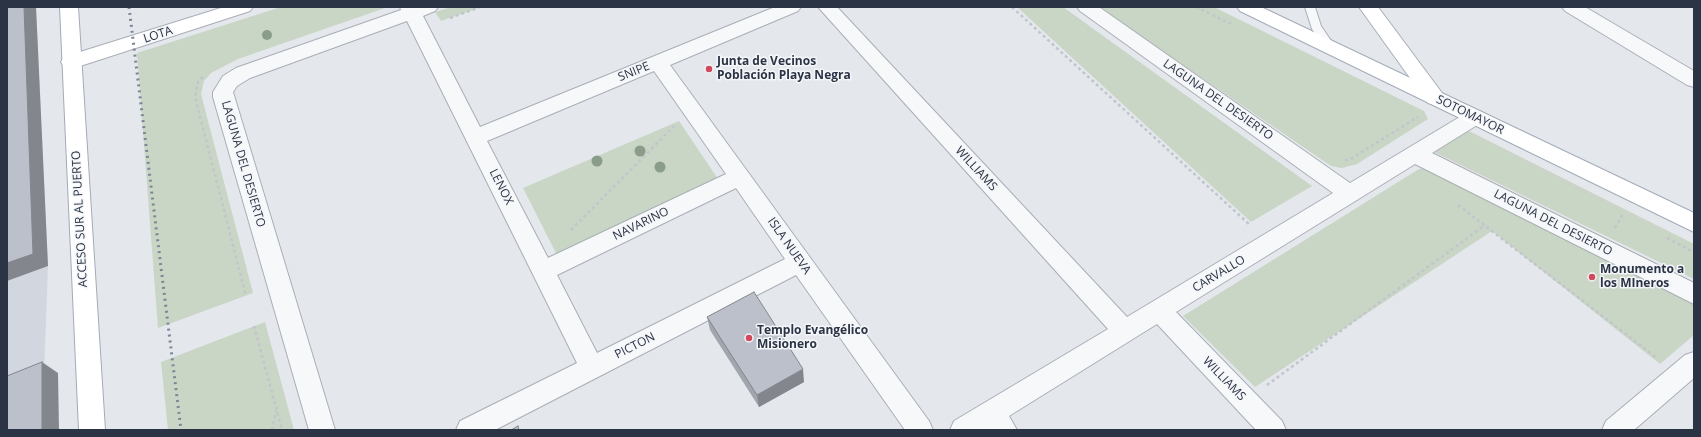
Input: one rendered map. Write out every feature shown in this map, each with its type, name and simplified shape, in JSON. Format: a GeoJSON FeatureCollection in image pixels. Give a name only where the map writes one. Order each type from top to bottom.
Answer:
{"type":"FeatureCollection","features":[{"type":"Feature","properties":{"kind":"main road","name":"ACCESO SUR AL PUERTO"},"geometry":{"type":"LineString","coordinates":[[69,7],[92,430]]}},
{"type":"Feature","properties":{"kind":"main road","name":"LOTA"},"geometry":{"type":"LineString","coordinates":[[71,62],[244,7]]}},
{"type":"Feature","properties":{"kind":"main road","name":"SOTOMAYOR"},"geometry":{"type":"LineString","coordinates":[[1246,7],[1694,223]]}},
{"type":"Feature","properties":{"kind":"main road"},"geometry":{"type":"LineString","coordinates":[[1368,7],[1435,98]]}},
{"type":"Feature","properties":{"kind":"street","name":"SNIPE"},"geometry":{"type":"LineString","coordinates":[[476,137],[792,7]]}},
{"type":"Feature","properties":{"kind":"street","name":"WILLIAMS"},"geometry":{"type":"LineString","coordinates":[[827,7],[1125,331]]}},
{"type":"Feature","properties":{"kind":"street","name":"LAGUNA DEL DESIERTO"},"geometry":{"type":"LineString","coordinates":[[1086,7],[1350,194]]}},
{"type":"Feature","properties":{"kind":"street"},"geometry":{"type":"LineString","coordinates":[[1571,7],[1694,80]]}},
{"type":"Feature","properties":{"kind":"street","name":"LAGUNA DEL DESIERTO"},"geometry":{"type":"LineString","coordinates":[[322,430],[223,98],[223,92],[230,81],[242,73],[417,9]]}},
{"type":"Feature","properties":{"kind":"street","name":"LENOX"},"geometry":{"type":"LineString","coordinates":[[417,9],[476,137],[592,368]]}},
{"type":"Feature","properties":{"kind":"street","name":"ISLA NUEVA"},"geometry":{"type":"LineString","coordinates":[[658,62],[920,430]]}},
{"type":"Feature","properties":{"kind":"street","name":"CARVALLO"},"geometry":{"type":"LineString","coordinates":[[963,430],[997,422],[1125,331],[1475,117]]}},
{"type":"Feature","properties":{"kind":"street","name":"LAGUNA DEL DESIERTO"},"geometry":{"type":"LineString","coordinates":[[1411,156],[1418,156],[1694,294]]}},
{"type":"Feature","properties":{"kind":"street","name":"NAVARINO"},"geometry":{"type":"LineString","coordinates":[[543,271],[740,177]]}},
{"type":"Feature","properties":{"kind":"street","name":"PICTON"},"geometry":{"type":"LineString","coordinates":[[469,430],[800,262]]}},
{"type":"Feature","properties":{"kind":"street","name":"WILLIAMS"},"geometry":{"type":"LineString","coordinates":[[1159,310],[1274,430]]}},
{"type":"Feature","properties":{"kind":"street"},"geometry":{"type":"LineString","coordinates":[[1615,430],[1686,369]]}},
{"type":"Feature","properties":{"kind":"lane"},"geometry":{"type":"LineString","coordinates":[[1310,7],[1316,27],[1331,48]]}},
{"type":"Feature","properties":{"kind":"path"},"geometry":{"type":"LineString","coordinates":[[1012,7],[1269,243]]}},
{"type":"Feature","properties":{"kind":"path"},"geometry":{"type":"LineString","coordinates":[[567,235],[576,223],[607,194],[691,108]]}},
{"type":"Feature","properties":{"kind":"path"},"geometry":{"type":"LineString","coordinates":[[1342,161],[1349,160],[1418,116]]}},
{"type":"Feature","properties":{"kind":"path"},"geometry":{"type":"LineString","coordinates":[[1603,249],[1634,194]]}},
{"type":"Feature","properties":{"kind":"path"},"geometry":{"type":"LineString","coordinates":[[1456,203],[1686,369]]}},
{"type":"Feature","properties":{"kind":"path"},"geometry":{"type":"LineString","coordinates":[[1615,212],[1629,219]]}},
{"type":"Feature","properties":{"kind":"path"},"geometry":{"type":"LineString","coordinates":[[1246,401],[1485,225]]}},
{"type":"Feature","properties":{"kind":"path"},"geometry":{"type":"LineString","coordinates":[[1661,235],[1694,252]]}},
{"type":"Feature","properties":{"kind":"path"},"geometry":{"type":"LineString","coordinates":[[254,326],[282,430]]}},
{"type":"Feature","properties":{"kind":"path"},"geometry":{"type":"LineString","coordinates":[[272,430],[276,409]]}},
{"type":"Feature","properties":{"kind":"shaded area"},"geometry":{"type":"Polygon","coordinates":[[[7,7],[36,7],[48,266],[42,430],[7,430],[7,7]]]}},
{"type":"Feature","properties":{"kind":"green space"},"geometry":{"type":"Polygon","coordinates":[[[281,7],[388,7],[238,59],[211,73],[204,81],[201,94],[253,293],[158,328],[137,53],[281,7]]]}},
{"type":"Feature","properties":{"kind":"green space"},"geometry":{"type":"Polygon","coordinates":[[[451,7],[481,7],[441,21],[435,12],[451,7]]]}},
{"type":"Feature","properties":{"kind":"green space"},"geometry":{"type":"Polygon","coordinates":[[[1017,7],[1063,7],[1312,186],[1251,222],[1017,7]]]}},
{"type":"Feature","properties":{"kind":"green space"},"geometry":{"type":"Polygon","coordinates":[[[1098,7],[1214,7],[1424,111],[1428,119],[1357,164],[1342,168],[1331,166],[1098,7]]]}},
{"type":"Feature","properties":{"kind":"green space"},"geometry":{"type":"Polygon","coordinates":[[[679,121],[720,182],[559,259],[523,188],[679,121]]]}},
{"type":"Feature","properties":{"kind":"green space"},"geometry":{"type":"Polygon","coordinates":[[[1457,125],[1694,244],[1694,279],[1434,152],[1432,147],[1435,134],[1445,127],[1457,125]]]}},
{"type":"Feature","properties":{"kind":"green space"},"geometry":{"type":"Polygon","coordinates":[[[1431,167],[1694,302],[1694,335],[1660,364],[1492,231],[1255,387],[1183,316],[1419,169],[1431,167]]]}},
{"type":"Feature","properties":{"kind":"green space"},"geometry":{"type":"Polygon","coordinates":[[[265,322],[294,430],[168,430],[161,362],[265,322]]]}},
{"type":"Feature","properties":{"kind":"building"},"geometry":{"type":"Polygon","coordinates":[[[7,7],[24,7],[33,254],[7,263],[7,7]]]}},
{"type":"Feature","properties":{"kind":"building"},"geometry":{"type":"Polygon","coordinates":[[[754,292],[803,369],[757,395],[707,317],[754,292]]]}},
{"type":"Feature","properties":{"kind":"building"},"geometry":{"type":"Polygon","coordinates":[[[42,362],[42,430],[7,430],[7,376],[42,362]]]}},
{"type":"Feature","properties":{"kind":"building"},"geometry":{"type":"Polygon","coordinates":[[[518,426],[519,430],[511,430],[518,426]]]}},
{"type":"Feature","properties":{"kind":"railway"},"geometry":{"type":"LineString","coordinates":[[129,7],[181,430]]}},
{"type":"Feature","properties":{"kind":"place","name":"Junta de Vecinos Población Playa Negra"},"geometry":{"type":"Point","coordinates":[709,69]}},
{"type":"Feature","properties":{"kind":"place","name":"Monumento a los MIneros"},"geometry":{"type":"Point","coordinates":[1592,277]}},
{"type":"Feature","properties":{"kind":"place","name":"Templo Evangélico Misionero"},"geometry":{"type":"Point","coordinates":[749,338]}}]}
